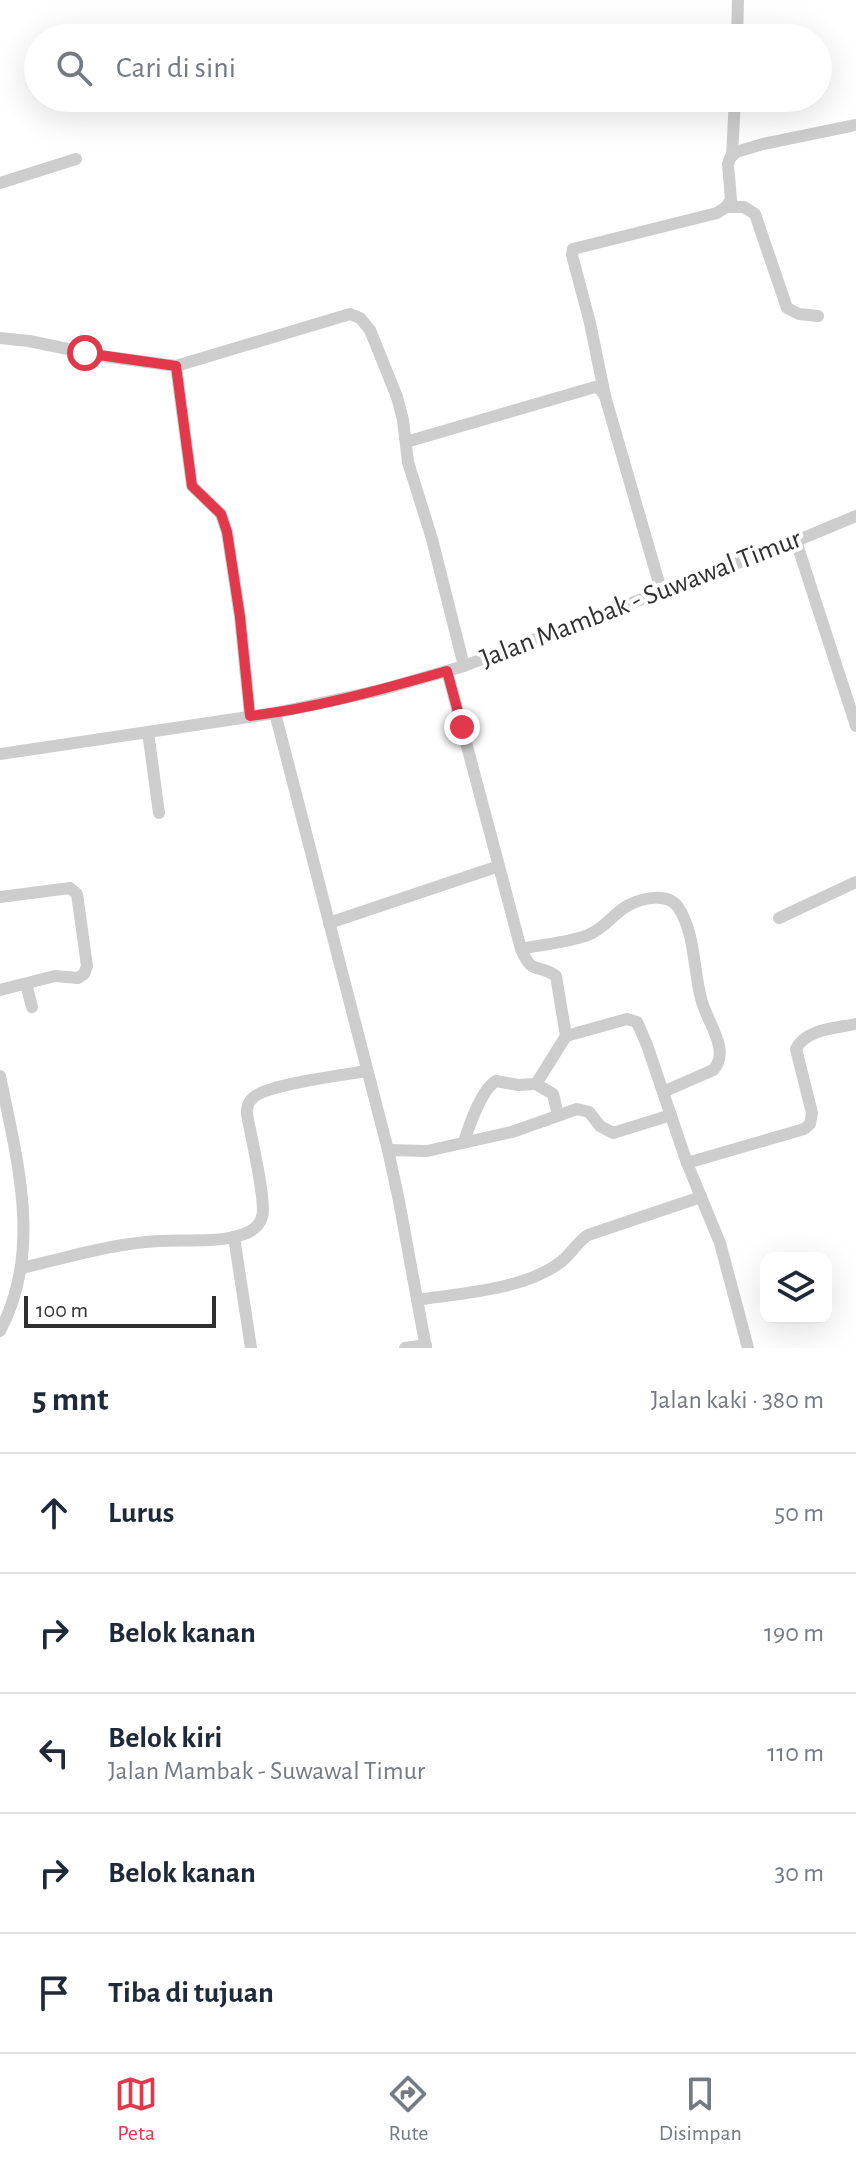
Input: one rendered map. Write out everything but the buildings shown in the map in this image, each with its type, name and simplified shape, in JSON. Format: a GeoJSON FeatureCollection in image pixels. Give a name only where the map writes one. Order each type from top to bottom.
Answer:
{"type":"FeatureCollection","features":[{"type":"Feature","properties":{"kind":"street"},"geometry":{"type":"LineString","coordinates":[[737,24],[738,0]]}},
{"type":"Feature","properties":{"kind":"street"},"geometry":{"type":"LineString","coordinates":[[732,156],[734,112]]}},
{"type":"Feature","properties":{"kind":"street"},"geometry":{"type":"LineString","coordinates":[[661,590],[605,396],[572,251],[577,246],[717,213],[731,200],[728,164],[736,152],[856,125]]}},
{"type":"Feature","properties":{"kind":"street"},"geometry":{"type":"LineString","coordinates":[[0,183],[76,159]]}},
{"type":"Feature","properties":{"kind":"street"},"geometry":{"type":"LineString","coordinates":[[726,207],[744,207],[755,214],[787,308],[793,313],[818,316]]}},
{"type":"Feature","properties":{"kind":"street"},"geometry":{"type":"LineString","coordinates":[[0,338],[176,366],[354,314],[364,321],[380,350],[397,397],[408,462],[432,539],[464,666]]}},
{"type":"Feature","properties":{"kind":"street"},"geometry":{"type":"LineString","coordinates":[[176,366],[192,486],[221,514],[227,532],[250,716]]}},
{"type":"Feature","properties":{"kind":"street"},"geometry":{"type":"LineString","coordinates":[[406,442],[595,387],[605,396]]}},
{"type":"Feature","properties":{"kind":"street","name":"Jalan Mambak - Suwawal Timur"},"geometry":{"type":"LineString","coordinates":[[0,754],[275,713],[381,690],[464,666],[856,516]]}},
{"type":"Feature","properties":{"kind":"street"},"geometry":{"type":"LineString","coordinates":[[796,541],[856,726]]}},
{"type":"Feature","properties":{"kind":"street"},"geometry":{"type":"LineString","coordinates":[[447,671],[521,949],[529,965],[556,976],[566,1036]]}},
{"type":"Feature","properties":{"kind":"street"},"geometry":{"type":"LineString","coordinates":[[275,713],[388,1150],[426,1347],[405,1348]]}},
{"type":"Feature","properties":{"kind":"street"},"geometry":{"type":"LineString","coordinates":[[148,732],[159,813]]}},
{"type":"Feature","properties":{"kind":"street"},"geometry":{"type":"LineString","coordinates":[[329,923],[499,866]]}},
{"type":"Feature","properties":{"kind":"street"},"geometry":{"type":"LineString","coordinates":[[779,918],[856,882]]}},
{"type":"Feature","properties":{"kind":"street"},"geometry":{"type":"LineString","coordinates":[[0,897],[70,888],[77,894],[87,958],[84,974],[78,978],[55,976],[0,990]]}},
{"type":"Feature","properties":{"kind":"street"},"geometry":{"type":"LineString","coordinates":[[521,949],[585,936],[608,923],[624,908],[638,902],[662,898],[675,903],[687,928],[700,994],[720,1048],[720,1056],[713,1070],[663,1092]]}},
{"type":"Feature","properties":{"kind":"street"},"geometry":{"type":"LineString","coordinates":[[26,984],[32,1007]]}},
{"type":"Feature","properties":{"kind":"street"},"geometry":{"type":"LineString","coordinates":[[536,1084],[566,1036],[627,1019],[637,1022],[687,1163],[720,1243],[748,1348]]}},
{"type":"Feature","properties":{"kind":"street"},"geometry":{"type":"LineString","coordinates":[[687,1163],[804,1129],[810,1124],[812,1113],[797,1045],[809,1035],[856,1024]]}},
{"type":"Feature","properties":{"kind":"street"},"geometry":{"type":"LineString","coordinates":[[21,1268],[124,1245],[210,1241],[250,1232],[258,1226],[264,1208],[247,1114],[251,1099],[273,1088],[367,1071]]}},
{"type":"Feature","properties":{"kind":"street"},"geometry":{"type":"LineString","coordinates":[[0,1076],[15,1152],[25,1246],[15,1296],[0,1331]]}},
{"type":"Feature","properties":{"kind":"street"},"geometry":{"type":"LineString","coordinates":[[464,1142],[487,1086],[496,1081],[536,1084],[553,1094],[558,1115]]}},
{"type":"Feature","properties":{"kind":"street"},"geometry":{"type":"LineString","coordinates":[[388,1150],[427,1151],[512,1132],[577,1109],[589,1112],[600,1126],[613,1133],[671,1115]]}},
{"type":"Feature","properties":{"kind":"street"},"geometry":{"type":"LineString","coordinates":[[0,1155],[15,1152]]}},
{"type":"Feature","properties":{"kind":"street"},"geometry":{"type":"LineString","coordinates":[[417,1300],[512,1284],[537,1275],[563,1260],[576,1243],[588,1235],[701,1197]]}},
{"type":"Feature","properties":{"kind":"street"},"geometry":{"type":"LineString","coordinates":[[234,1237],[251,1348]]}},
{"type":"Feature","properties":{"kind":"route"},"geometry":{"type":"LineString","coordinates":[[85,353],[176,366],[192,486],[221,514],[227,532],[250,716],[381,690],[447,671],[462,727]]}}]}
